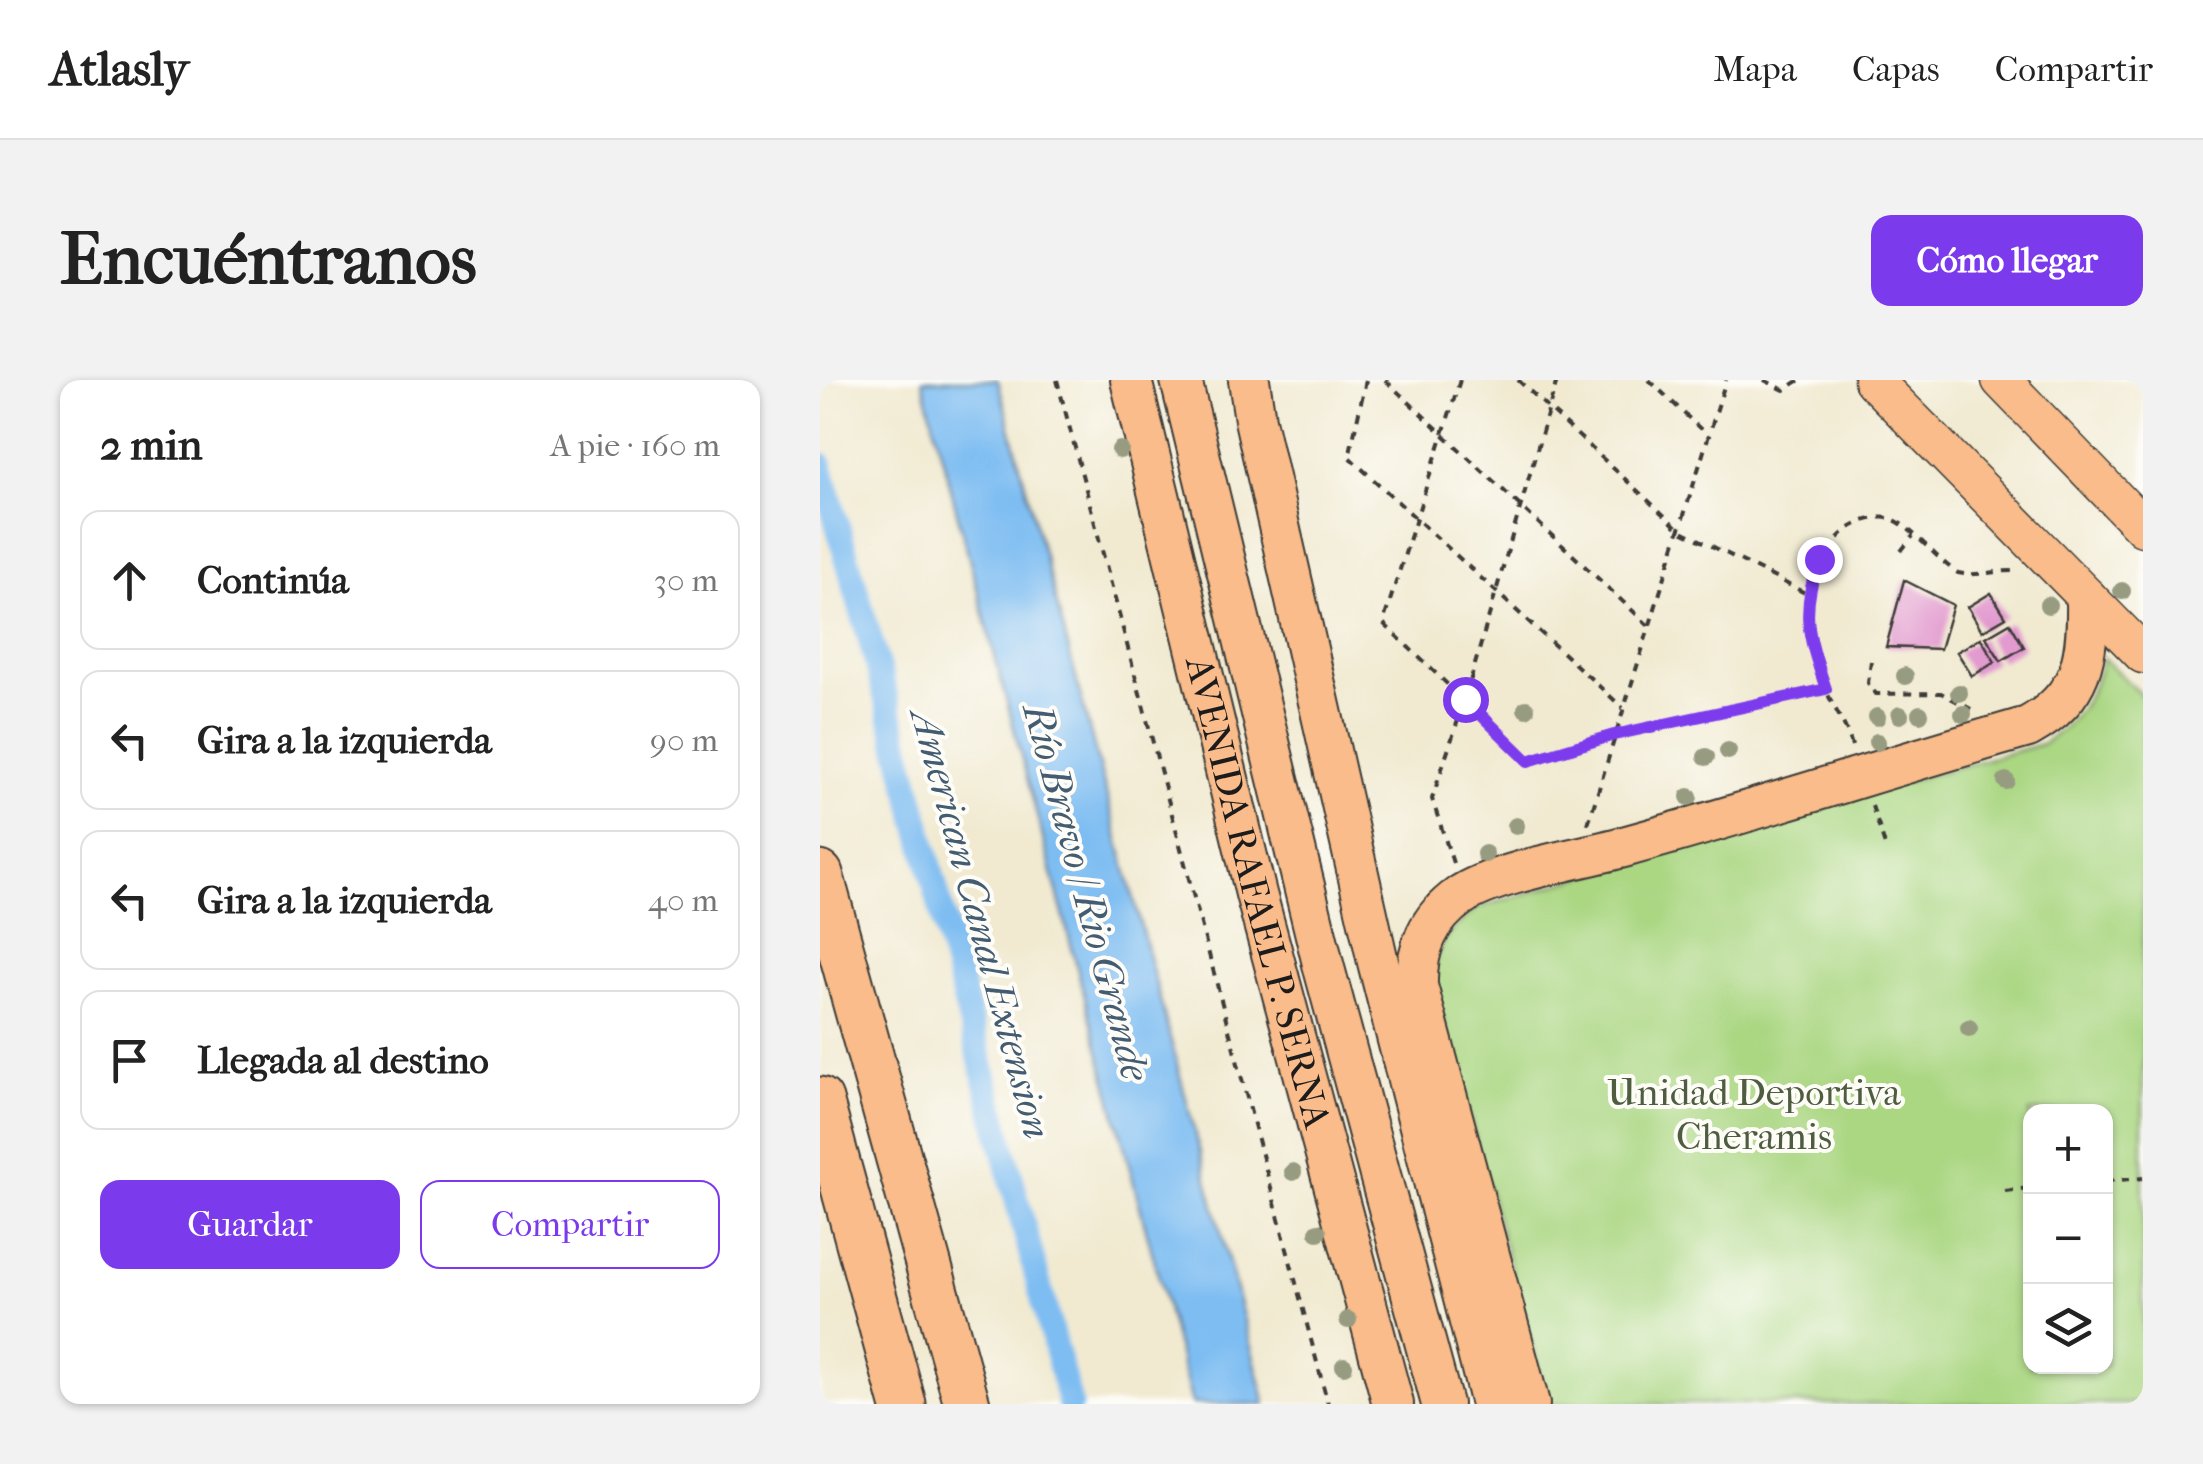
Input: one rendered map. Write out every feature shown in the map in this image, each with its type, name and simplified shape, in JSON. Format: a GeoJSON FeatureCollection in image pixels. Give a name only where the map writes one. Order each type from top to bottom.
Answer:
{"type":"FeatureCollection","features":[{"type":"Feature","properties":{"kind":"highway","name":"AVENIDA RAFAEL P. SERNA"},"geometry":{"type":"LineString","coordinates":[[1131,380],[1256,894],[1393,1404]]}},
{"type":"Feature","properties":{"kind":"highway","name":"AVENIDA RAFAEL P. SERNA"},"geometry":{"type":"LineString","coordinates":[[1180,380],[1324,968],[1442,1404]]}},
{"type":"Feature","properties":{"kind":"highway"},"geometry":{"type":"LineString","coordinates":[[1250,380],[1254,420],[1378,962],[1491,1404]]}},
{"type":"Feature","properties":{"kind":"highway"},"geometry":{"type":"LineString","coordinates":[[1529,1404],[1417,986],[1419,948],[1436,918],[1464,893],[1492,881],[1590,856],[2028,727],[2062,704],[2076,682],[2086,648],[2086,599]]}},
{"type":"Feature","properties":{"kind":"highway"},"geometry":{"type":"LineString","coordinates":[[820,874],[967,1404]]}},
{"type":"Feature","properties":{"kind":"highway"},"geometry":{"type":"LineString","coordinates":[[820,1100],[903,1404]]}},
{"type":"Feature","properties":{"kind":"main road"},"geometry":{"type":"LineString","coordinates":[[2001,380],[2143,527]]}},
{"type":"Feature","properties":{"kind":"main road"},"geometry":{"type":"LineString","coordinates":[[1882,385],[2143,654]]}},
{"type":"Feature","properties":{"kind":"path"},"geometry":{"type":"LineString","coordinates":[[1057,380],[1328,1404]]}},
{"type":"Feature","properties":{"kind":"path"},"geometry":{"type":"LineString","coordinates":[[1366,380],[1349,457],[1623,708]]}},
{"type":"Feature","properties":{"kind":"path"},"geometry":{"type":"LineString","coordinates":[[1385,380],[1649,626]]}},
{"type":"Feature","properties":{"kind":"path"},"geometry":{"type":"LineString","coordinates":[[1460,380],[1383,623],[1528,761],[1614,735],[1826,689]]}},
{"type":"Feature","properties":{"kind":"path"},"geometry":{"type":"LineString","coordinates":[[1518,380],[1680,530],[1807,594]]}},
{"type":"Feature","properties":{"kind":"path"},"geometry":{"type":"LineString","coordinates":[[1464,893],[1432,800],[1557,380]]}},
{"type":"Feature","properties":{"kind":"path"},"geometry":{"type":"LineString","coordinates":[[1649,380],[1710,438]]}},
{"type":"Feature","properties":{"kind":"path"},"geometry":{"type":"LineString","coordinates":[[1590,856],[1584,837],[1726,380]]}},
{"type":"Feature","properties":{"kind":"path"},"geometry":{"type":"LineString","coordinates":[[1764,380],[1784,390],[1800,380]]}},
{"type":"Feature","properties":{"kind":"path"},"geometry":{"type":"LineString","coordinates":[[1852,745],[1826,689],[1810,640],[1807,594],[1819,559],[1844,530],[1874,519],[1893,519],[1958,573],[1969,576],[1999,570],[2022,571]]}},
{"type":"Feature","properties":{"kind":"path"},"geometry":{"type":"LineString","coordinates":[[1901,551],[1913,536]]}},
{"type":"Feature","properties":{"kind":"path"},"geometry":{"type":"LineString","coordinates":[[1871,661],[1868,683],[1876,694],[1941,692],[1979,713]]}},
{"type":"Feature","properties":{"kind":"path"},"geometry":{"type":"LineString","coordinates":[[1876,820],[1887,851]]}},
{"type":"Feature","properties":{"kind":"path"},"geometry":{"type":"LineString","coordinates":[[2113,1180],[2143,1178]]}},
{"type":"Feature","properties":{"kind":"path"},"geometry":{"type":"LineString","coordinates":[[2005,1191],[2023,1189]]}},
{"type":"Feature","properties":{"kind":"green space","name":"Unidad Deportiva Cheramis"},"geometry":{"type":"Polygon","coordinates":[[[2103,658],[2143,697],[2143,1404],[1548,1404],[1432,980],[1437,955],[1446,938],[1477,908],[2042,744],[2073,718],[2088,696],[2103,658]]]}},
{"type":"Feature","properties":{"kind":"water","name":"Río Bravo / Rio Grande"},"geometry":{"type":"Polygon","coordinates":[[[922,380],[998,380],[1266,1404],[1192,1404],[922,380]]]}},
{"type":"Feature","properties":{"kind":"building"},"geometry":{"type":"Polygon","coordinates":[[[1904,580],[1953,605],[1940,649],[1886,647],[1904,580]]]}},
{"type":"Feature","properties":{"kind":"building"},"geometry":{"type":"Polygon","coordinates":[[[1991,593],[2006,617],[1982,631],[1968,607],[1991,593]]]}},
{"type":"Feature","properties":{"kind":"building"},"geometry":{"type":"Polygon","coordinates":[[[2010,623],[2024,647],[2001,661],[1986,637],[2010,623]]]}},
{"type":"Feature","properties":{"kind":"building"},"geometry":{"type":"Polygon","coordinates":[[[1981,638],[1995,662],[1972,676],[1957,652],[1981,638]]]}},
{"type":"Feature","properties":{"kind":"waterway","name":"American Canal Extension"},"geometry":{"type":"LineString","coordinates":[[820,464],[878,667],[1070,1404]]}},
{"type":"Feature","properties":{"kind":"route"},"geometry":{"type":"LineString","coordinates":[[1465,699],[1528,761],[1614,735],[1826,689],[1810,640],[1807,594],[1819,559]]}}]}
